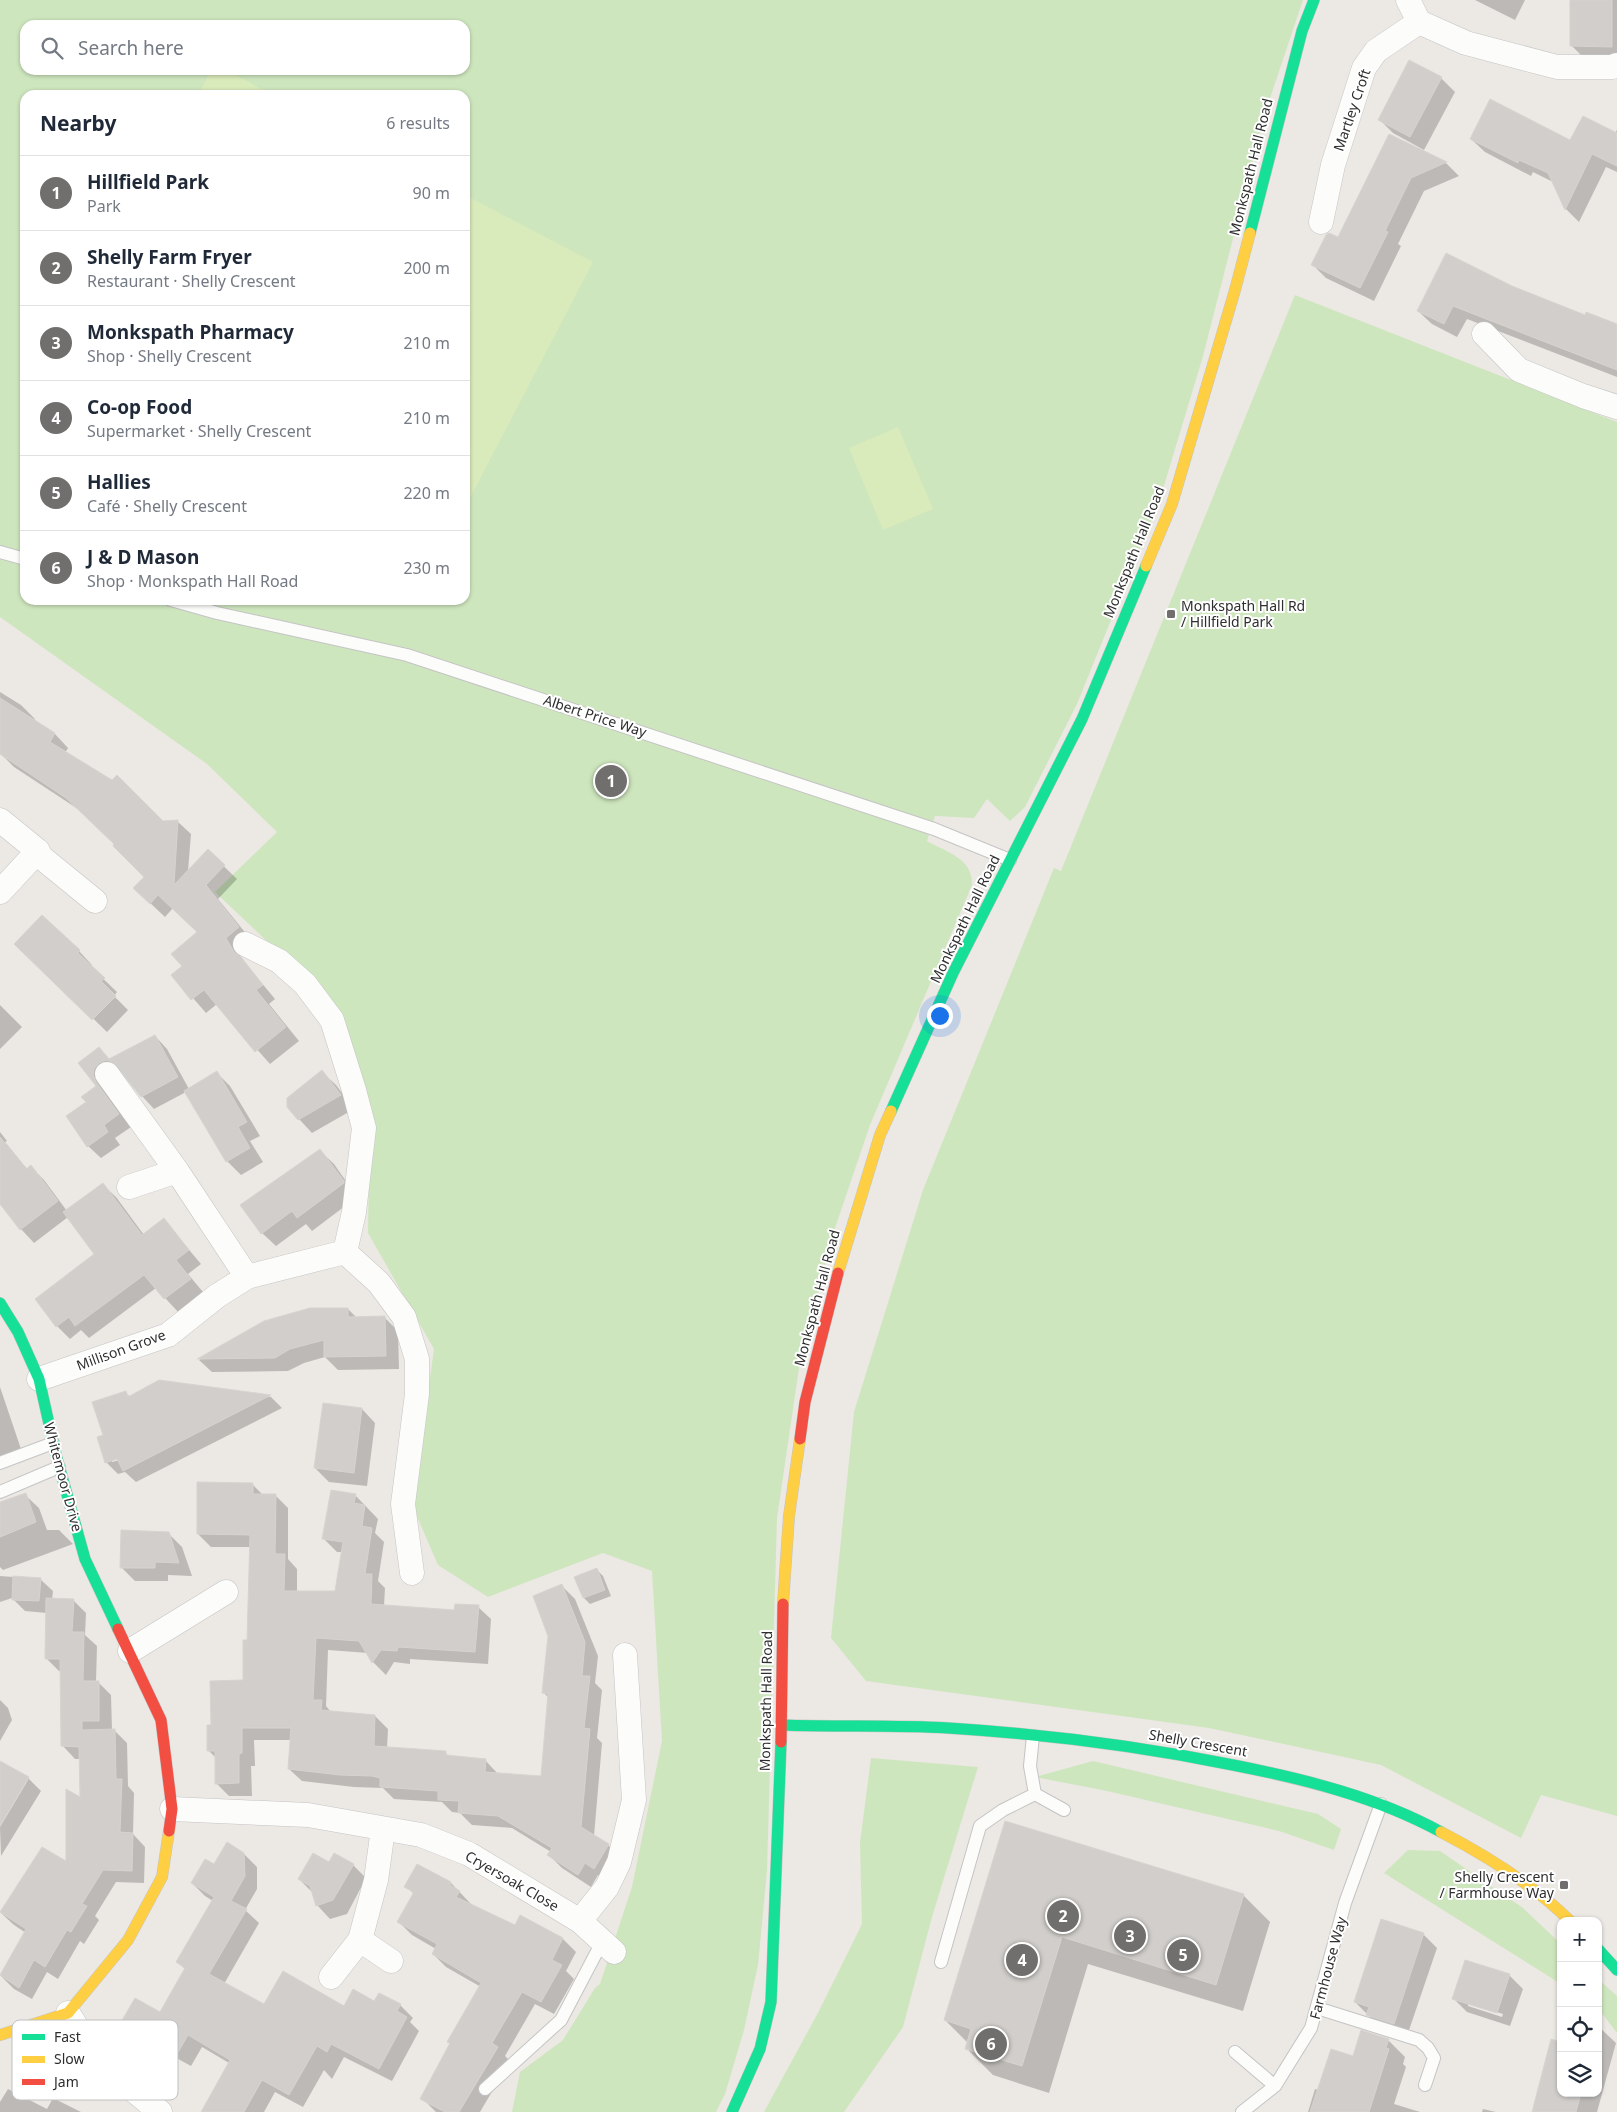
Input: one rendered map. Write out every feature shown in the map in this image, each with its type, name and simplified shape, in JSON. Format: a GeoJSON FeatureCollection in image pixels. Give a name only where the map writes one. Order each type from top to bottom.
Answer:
{"type":"FeatureCollection","features":[{"type":"Feature","properties":{"kind":"street","name":"Monkspath Hall Road"},"geometry":{"type":"LineString","coordinates":[[732,2112],[760,2049],[771,2002],[782,1725],[782,1622],[788,1516],[805,1402],[838,1272],[880,1135],[953,972],[1082,718],[1172,504],[1235,290],[1302,31],[1314,0]]}},
{"type":"Feature","properties":{"kind":"street"},"geometry":{"type":"LineString","coordinates":[[1408,0],[1420,22],[1466,43],[1557,67],[1612,67],[1617,65]]}},
{"type":"Feature","properties":{"kind":"street","name":"Martley Croft"},"geometry":{"type":"LineString","coordinates":[[1321,222],[1333,165],[1364,68],[1376,51],[1420,22]]}},
{"type":"Feature","properties":{"kind":"street"},"geometry":{"type":"LineString","coordinates":[[1484,334],[1519,370],[1583,396],[1617,407]]}},
{"type":"Feature","properties":{"kind":"street"},"geometry":{"type":"LineString","coordinates":[[0,820],[38,851],[41,857],[95,901]]}},
{"type":"Feature","properties":{"kind":"street"},"geometry":{"type":"LineString","coordinates":[[0,892],[38,851]]}},
{"type":"Feature","properties":{"kind":"street"},"geometry":{"type":"LineString","coordinates":[[245,944],[279,961],[305,984],[332,1020],[354,1090],[364,1128],[354,1212],[346,1252],[379,1283],[404,1317],[417,1359],[417,1394],[403,1504],[412,1573]]}},
{"type":"Feature","properties":{"kind":"street"},"geometry":{"type":"LineString","coordinates":[[107,1074],[176,1171],[247,1277]]}},
{"type":"Feature","properties":{"kind":"street"},"geometry":{"type":"LineString","coordinates":[[128,1187],[176,1171]]}},
{"type":"Feature","properties":{"kind":"street","name":"Millison Grove"},"geometry":{"type":"LineString","coordinates":[[40,1379],[168,1335],[217,1296],[247,1277],[346,1252]]}},
{"type":"Feature","properties":{"kind":"street","name":"Whitemoor Drive"},"geometry":{"type":"LineString","coordinates":[[0,1303],[18,1332],[40,1379],[53,1443],[85,1559],[161,1720],[172,1808],[162,1877],[128,1940],[68,2013]]}},
{"type":"Feature","properties":{"kind":"street"},"geometry":{"type":"LineString","coordinates":[[130,1651],[226,1592]]}},
{"type":"Feature","properties":{"kind":"street"},"geometry":{"type":"LineString","coordinates":[[580,1921],[607,1887],[619,1862],[634,1800],[625,1654]]}},
{"type":"Feature","properties":{"kind":"street","name":"Shelly Crescent"},"geometry":{"type":"LineString","coordinates":[[782,1725],[914,1727],[1098,1741],[1248,1766],[1331,1788],[1381,1804],[1440,1830],[1492,1860],[1553,1903],[1566,1917]]}},
{"type":"Feature","properties":{"kind":"street","name":"Cryersoak Close"},"geometry":{"type":"LineString","coordinates":[[172,1808],[308,1814],[421,1835],[469,1854],[580,1921],[608,1947]]}},
{"type":"Feature","properties":{"kind":"street"},"geometry":{"type":"LineString","coordinates":[[331,1977],[360,1940],[376,1880],[384,1829]]}},
{"type":"Feature","properties":{"kind":"street"},"geometry":{"type":"LineString","coordinates":[[360,1940],[391,1961]]}},
{"type":"Feature","properties":{"kind":"street"},"geometry":{"type":"LineString","coordinates":[[1602,1954],[1617,1970]]}},
{"type":"Feature","properties":{"kind":"street"},"geometry":{"type":"LineString","coordinates":[[46,2020],[68,2013],[72,2020]]}},
{"type":"Feature","properties":{"kind":"street"},"geometry":{"type":"LineString","coordinates":[[0,2035],[12,2031]]}},
{"type":"Feature","properties":{"kind":"street"},"geometry":{"type":"LineString","coordinates":[[146,2100],[160,2112]]}},
{"type":"Feature","properties":{"kind":"lane"},"geometry":{"type":"LineString","coordinates":[[0,552],[20,558]]}},
{"type":"Feature","properties":{"kind":"lane","name":"Albert Price Way"},"geometry":{"type":"LineString","coordinates":[[189,605],[217,613],[408,655],[934,829],[1010,860]]}},
{"type":"Feature","properties":{"kind":"lane"},"geometry":{"type":"LineString","coordinates":[[0,1462],[53,1443]]}},
{"type":"Feature","properties":{"kind":"lane"},"geometry":{"type":"LineString","coordinates":[[0,1492],[59,1467]]}},
{"type":"Feature","properties":{"kind":"lane"},"geometry":{"type":"LineString","coordinates":[[1032,1736],[1030,1766],[1035,1794]]}},
{"type":"Feature","properties":{"kind":"lane"},"geometry":{"type":"LineString","coordinates":[[1035,1794],[1064,1810]]}},
{"type":"Feature","properties":{"kind":"lane"},"geometry":{"type":"LineString","coordinates":[[941,1962],[980,1826],[1003,1810],[1035,1794]]}},
{"type":"Feature","properties":{"kind":"lane","name":"Farmhouse Way"},"geometry":{"type":"LineString","coordinates":[[1242,2112],[1276,2086],[1311,2028],[1345,1903],[1381,1804]]}},
{"type":"Feature","properties":{"kind":"lane"},"geometry":{"type":"LineString","coordinates":[[485,2090],[561,2020],[608,1947]]}},
{"type":"Feature","properties":{"kind":"lane"},"geometry":{"type":"LineString","coordinates":[[1317,2008],[1419,2040],[1428,2048],[1434,2058],[1425,2085]]}},
{"type":"Feature","properties":{"kind":"lane"},"geometry":{"type":"LineString","coordinates":[[1235,2052],[1276,2086]]}},
{"type":"Feature","properties":{"kind":"green space"},"geometry":{"type":"Polygon","coordinates":[[[0,0],[1303,0],[1265,113],[1203,356],[1160,499],[1077,704],[1025,807],[1010,821],[987,799],[974,818],[935,816],[927,841],[963,862],[968,868],[972,885],[870,1125],[834,1231],[799,1368],[777,1518],[767,1871],[758,1965],[744,2030],[725,2094],[716,2112],[512,2112],[520,2072],[563,2040],[595,1988],[600,1984],[632,1887],[662,1741],[652,1571],[603,1553],[488,1597],[438,1565],[412,1505],[434,1349],[368,1233],[370,1108],[327,998],[215,892],[277,832],[207,764],[0,617],[0,0]]]}},
{"type":"Feature","properties":{"kind":"green space"},"geometry":{"type":"Polygon","coordinates":[[[208,75],[235,75],[264,90],[201,90],[208,75]]]}},
{"type":"Feature","properties":{"kind":"green space"},"geometry":{"type":"Polygon","coordinates":[[[470,198],[593,262],[470,498],[470,198]]]}},
{"type":"Feature","properties":{"kind":"green space"},"geometry":{"type":"Polygon","coordinates":[[[1295,295],[1617,422],[1617,1816],[1541,1795],[1521,1838],[1381,1765],[1209,1728],[866,1681],[831,1638],[854,1412],[923,1190],[1054,868],[1061,871],[1295,295]]]}},
{"type":"Feature","properties":{"kind":"green space"},"geometry":{"type":"Polygon","coordinates":[[[898,427],[933,509],[883,530],[849,448],[898,427]]]}},
{"type":"Feature","properties":{"kind":"green space"},"geometry":{"type":"Polygon","coordinates":[[[871,1758],[978,1767],[932,1917],[903,2027],[844,2112],[764,2112],[819,2011],[862,1924],[860,1843],[871,1758]]]}},
{"type":"Feature","properties":{"kind":"green space"},"geometry":{"type":"Polygon","coordinates":[[[1093,1761],[1318,1814],[1341,1829],[1334,1850],[1279,1831],[1107,1791],[1035,1777],[1093,1761]]]}},
{"type":"Feature","properties":{"kind":"green space"},"geometry":{"type":"Polygon","coordinates":[[[1408,1850],[1440,1851],[1523,1908],[1557,1940],[1557,1981],[1384,1873],[1408,1850]]]}},
{"type":"Feature","properties":{"kind":"green space"},"geometry":{"type":"Polygon","coordinates":[[[1602,1983],[1617,1996],[1617,2033],[1602,2013],[1602,1983]]]}},
{"type":"Feature","properties":{"kind":"building"},"geometry":{"type":"Polygon","coordinates":[[[1570,0],[1612,0],[1612,47],[1570,46],[1570,0]]]}},
{"type":"Feature","properties":{"kind":"building"},"geometry":{"type":"Polygon","coordinates":[[[1409,60],[1442,77],[1410,137],[1378,120],[1409,60]]]}},
{"type":"Feature","properties":{"kind":"building"},"geometry":{"type":"Polygon","coordinates":[[[1490,99],[1570,140],[1583,116],[1617,133],[1617,166],[1592,154],[1565,210],[1548,173],[1519,160],[1518,163],[1470,139],[1490,99]]]}},
{"type":"Feature","properties":{"kind":"building"},"geometry":{"type":"Polygon","coordinates":[[[1389,134],[1447,162],[1411,178],[1385,231],[1388,232],[1360,288],[1311,265],[1326,235],[1329,233],[1338,237],[1389,134]]]}},
{"type":"Feature","properties":{"kind":"building"},"geometry":{"type":"Polygon","coordinates":[[[1446,253],[1512,286],[1585,315],[1586,312],[1617,324],[1617,370],[1453,306],[1444,324],[1417,311],[1446,253]]]}},
{"type":"Feature","properties":{"kind":"building"},"geometry":{"type":"Polygon","coordinates":[[[0,698],[55,733],[50,742],[112,780],[117,775],[163,821],[178,820],[174,885],[208,849],[225,865],[206,885],[239,927],[226,938],[234,952],[241,957],[263,985],[256,990],[286,1027],[255,1052],[204,990],[191,1000],[171,975],[182,966],[171,954],[197,932],[158,895],[150,904],[133,888],[144,877],[113,846],[114,844],[66,798],[0,754],[0,698]]]}},
{"type":"Feature","properties":{"kind":"building"},"geometry":{"type":"Polygon","coordinates":[[[42,915],[80,950],[78,953],[105,978],[101,981],[116,996],[92,1020],[14,944],[42,915]]]}},
{"type":"Feature","properties":{"kind":"building"},"geometry":{"type":"Polygon","coordinates":[[[155,1035],[178,1077],[141,1097],[113,1062],[106,1060],[99,1063],[94,1069],[93,1075],[119,1114],[104,1125],[108,1132],[87,1147],[66,1116],[86,1102],[81,1097],[96,1086],[78,1063],[99,1047],[109,1059],[155,1035]]]}},
{"type":"Feature","properties":{"kind":"building"},"geometry":{"type":"Polygon","coordinates":[[[322,1070],[341,1095],[298,1120],[287,1107],[287,1098],[322,1070]]]}},
{"type":"Feature","properties":{"kind":"building"},"geometry":{"type":"Polygon","coordinates":[[[217,1071],[247,1122],[238,1127],[250,1148],[226,1162],[184,1091],[217,1071]]]}},
{"type":"Feature","properties":{"kind":"building"},"geometry":{"type":"Polygon","coordinates":[[[0,1137],[26,1169],[31,1165],[58,1201],[20,1230],[0,1204],[0,1137]]]}},
{"type":"Feature","properties":{"kind":"building"},"geometry":{"type":"Polygon","coordinates":[[[320,1149],[344,1183],[297,1218],[292,1211],[261,1234],[240,1205],[320,1149]]]}},
{"type":"Feature","properties":{"kind":"building"},"geometry":{"type":"Polygon","coordinates":[[[103,1183],[142,1235],[164,1218],[189,1250],[176,1260],[191,1279],[164,1299],[144,1275],[75,1326],[69,1317],[56,1327],[35,1299],[94,1254],[63,1212],[103,1183]]]}},
{"type":"Feature","properties":{"kind":"building"},"geometry":{"type":"Polygon","coordinates":[[[310,1308],[348,1308],[348,1317],[385,1316],[386,1356],[324,1357],[324,1340],[290,1349],[275,1358],[197,1359],[264,1321],[310,1308]]]}},
{"type":"Feature","properties":{"kind":"building"},"geometry":{"type":"Polygon","coordinates":[[[159,1380],[271,1395],[123,1471],[117,1459],[105,1463],[97,1437],[103,1435],[92,1402],[126,1391],[128,1397],[159,1380]]]}},
{"type":"Feature","properties":{"kind":"building"},"geometry":{"type":"Polygon","coordinates":[[[323,1403],[362,1408],[354,1473],[314,1468],[323,1403]]]}},
{"type":"Feature","properties":{"kind":"building"},"geometry":{"type":"Polygon","coordinates":[[[197,1482],[253,1483],[253,1494],[276,1494],[275,1554],[285,1554],[284,1591],[335,1591],[343,1542],[322,1539],[331,1490],[356,1494],[354,1503],[365,1505],[362,1526],[372,1528],[365,1574],[372,1574],[371,1604],[454,1610],[455,1604],[479,1605],[475,1652],[398,1647],[397,1651],[381,1650],[372,1663],[359,1641],[316,1638],[313,1700],[322,1700],[321,1710],[375,1715],[374,1746],[446,1751],[446,1755],[486,1759],[485,1772],[541,1776],[548,1694],[542,1693],[548,1636],[533,1596],[562,1584],[585,1642],[582,1676],[590,1676],[584,1728],[590,1729],[581,1827],[609,1844],[594,1869],[585,1863],[578,1875],[547,1855],[552,1848],[498,1816],[458,1813],[459,1801],[438,1800],[438,1791],[380,1787],[380,1778],[372,1776],[340,1775],[288,1769],[291,1728],[242,1728],[242,1753],[239,1754],[239,1783],[215,1784],[215,1751],[207,1751],[207,1725],[211,1725],[210,1681],[243,1680],[243,1640],[247,1640],[250,1535],[197,1534],[197,1482]]]}},
{"type":"Feature","properties":{"kind":"building"},"geometry":{"type":"Polygon","coordinates":[[[26,1493],[36,1522],[0,1537],[0,1502],[26,1493]]]}},
{"type":"Feature","properties":{"kind":"building"},"geometry":{"type":"Polygon","coordinates":[[[121,1530],[169,1532],[179,1563],[155,1562],[155,1568],[120,1568],[121,1530]]]}},
{"type":"Feature","properties":{"kind":"building"},"geometry":{"type":"Polygon","coordinates":[[[597,1568],[605,1590],[583,1598],[574,1577],[597,1568]]]}},
{"type":"Feature","properties":{"kind":"building"},"geometry":{"type":"Polygon","coordinates":[[[13,1576],[41,1578],[39,1601],[12,1600],[13,1576]]]}},
{"type":"Feature","properties":{"kind":"building"},"geometry":{"type":"Polygon","coordinates":[[[46,1598],[74,1599],[72,1632],[84,1632],[83,1681],[99,1681],[99,1721],[82,1721],[82,1730],[115,1729],[116,1779],[122,1779],[120,1832],[133,1833],[132,1871],[103,1870],[82,1904],[87,1906],[71,1932],[67,1930],[45,1967],[34,1960],[19,1988],[0,1975],[26,1929],[0,1912],[42,1847],[66,1861],[66,1789],[80,1797],[79,1747],[61,1746],[60,1659],[45,1659],[46,1598]]]}},
{"type":"Feature","properties":{"kind":"building"},"geometry":{"type":"Polygon","coordinates":[[[0,1761],[29,1777],[0,1826],[0,1761]]]}},
{"type":"Feature","properties":{"kind":"building"},"geometry":{"type":"Polygon","coordinates":[[[1005,1821],[1244,1894],[1216,1985],[1062,1937],[1022,2066],[965,2049],[971,2029],[944,2020],[1005,1821]]]}},
{"type":"Feature","properties":{"kind":"building"},"geometry":{"type":"Polygon","coordinates":[[[227,1842],[244,1853],[245,1876],[231,1901],[247,1909],[209,1974],[264,2004],[283,1971],[344,2006],[353,1989],[374,2001],[379,1993],[401,2004],[397,2011],[407,2017],[379,2069],[331,2044],[327,2052],[317,2046],[289,2095],[262,2080],[244,2112],[201,2112],[230,2060],[188,2035],[178,2052],[178,2020],[122,2020],[135,1998],[160,2012],[185,1968],[176,1962],[214,1897],[191,1883],[205,1859],[214,1864],[227,1842]]]}},
{"type":"Feature","properties":{"kind":"building"},"geometry":{"type":"Polygon","coordinates":[[[313,1853],[329,1862],[334,1853],[354,1864],[333,1900],[316,1906],[310,1886],[298,1879],[313,1853]]]}},
{"type":"Feature","properties":{"kind":"building"},"geometry":{"type":"Polygon","coordinates":[[[417,1864],[451,1882],[450,1885],[460,1891],[456,1897],[515,1925],[520,1915],[563,1938],[552,1960],[562,1965],[541,2002],[522,1992],[492,2043],[498,2047],[459,2112],[445,2112],[420,2099],[450,2043],[447,2042],[481,1983],[432,1954],[437,1944],[397,1922],[414,1892],[404,1887],[417,1864]]]}},
{"type":"Feature","properties":{"kind":"building"},"geometry":{"type":"Polygon","coordinates":[[[1381,1919],[1424,1933],[1394,2024],[1366,2015],[1369,2007],[1354,2002],[1381,1919]]]}},
{"type":"Feature","properties":{"kind":"building"},"geometry":{"type":"Polygon","coordinates":[[[1465,1960],[1510,1974],[1497,2013],[1452,1999],[1465,1960]]]}},
{"type":"Feature","properties":{"kind":"building"},"geometry":{"type":"Polygon","coordinates":[[[1361,2030],[1389,2039],[1386,2048],[1389,2049],[1369,2112],[1310,2112],[1331,2049],[1353,2056],[1361,2030]]]}},
{"type":"Feature","properties":{"kind":"building"},"geometry":{"type":"Polygon","coordinates":[[[1551,2039],[1557,2041],[1557,2097],[1580,2097],[1576,2112],[1532,2112],[1551,2039]]]}},
{"type":"Feature","properties":{"kind":"traffic: fast"},"geometry":{"type":"LineString","coordinates":[[1250,233],[1302,31],[1314,0]]}},
{"type":"Feature","properties":{"kind":"traffic: fast"},"geometry":{"type":"LineString","coordinates":[[891,1111],[953,973],[1082,719],[1146,566]]}},
{"type":"Feature","properties":{"kind":"traffic: fast"},"geometry":{"type":"LineString","coordinates":[[0,1303],[18,1332],[39,1379],[56,1455],[85,1559],[118,1629]]}},
{"type":"Feature","properties":{"kind":"traffic: fast"},"geometry":{"type":"LineString","coordinates":[[782,1725],[927,1727],[984,1731],[1056,1737],[1162,1752],[1260,1770],[1313,1783],[1366,1799],[1441,1832]]}},
{"type":"Feature","properties":{"kind":"traffic: fast"},"geometry":{"type":"LineString","coordinates":[[732,2112],[760,2049],[771,2002],[781,1742]]}},
{"type":"Feature","properties":{"kind":"traffic: fast"},"geometry":{"type":"LineString","coordinates":[[1602,1953],[1617,1970]]}},
{"type":"Feature","properties":{"kind":"traffic: slow"},"geometry":{"type":"LineString","coordinates":[[1146,566],[1172,504],[1250,233]]}},
{"type":"Feature","properties":{"kind":"traffic: slow"},"geometry":{"type":"LineString","coordinates":[[838,1273],[880,1135],[891,1111]]}},
{"type":"Feature","properties":{"kind":"traffic: slow"},"geometry":{"type":"LineString","coordinates":[[783,1604],[789,1516],[800,1439]]}},
{"type":"Feature","properties":{"kind":"traffic: slow"},"geometry":{"type":"LineString","coordinates":[[46,2020],[68,2013],[128,1940],[162,1877],[169,1831]]}},
{"type":"Feature","properties":{"kind":"traffic: slow"},"geometry":{"type":"LineString","coordinates":[[1441,1832],[1509,1872],[1541,1895],[1566,1917]]}},
{"type":"Feature","properties":{"kind":"traffic: slow"},"geometry":{"type":"LineString","coordinates":[[0,2035],[12,2031]]}},
{"type":"Feature","properties":{"kind":"traffic: jam"},"geometry":{"type":"LineString","coordinates":[[800,1439],[805,1402],[838,1273]]}},
{"type":"Feature","properties":{"kind":"traffic: jam"},"geometry":{"type":"LineString","coordinates":[[781,1742],[783,1604]]}},
{"type":"Feature","properties":{"kind":"traffic: jam"},"geometry":{"type":"LineString","coordinates":[[118,1629],[161,1720],[172,1809],[169,1831]]}},
{"type":"Feature","properties":{"kind":"place","name":"Monkspath Hall Rd / Hillfield Park"},"geometry":{"type":"Point","coordinates":[1171,614]}},
{"type":"Feature","properties":{"kind":"place","name":"Hillfield Park"},"geometry":{"type":"Point","coordinates":[611,781]}},
{"type":"Feature","properties":{"kind":"place","name":"Shelly Crescent / Farmhouse Way"},"geometry":{"type":"Point","coordinates":[1564,1885]}},
{"type":"Feature","properties":{"kind":"place","name":"Shelly Farm Fryer"},"geometry":{"type":"Point","coordinates":[1063,1916]}},
{"type":"Feature","properties":{"kind":"place","name":"Monkspath Pharmacy"},"geometry":{"type":"Point","coordinates":[1130,1936]}},
{"type":"Feature","properties":{"kind":"place","name":"Hallies"},"geometry":{"type":"Point","coordinates":[1183,1955]}},
{"type":"Feature","properties":{"kind":"place","name":"Co-op Food"},"geometry":{"type":"Point","coordinates":[1022,1960]}},
{"type":"Feature","properties":{"kind":"place","name":"J & D Mason"},"geometry":{"type":"Point","coordinates":[991,2044]}}]}
